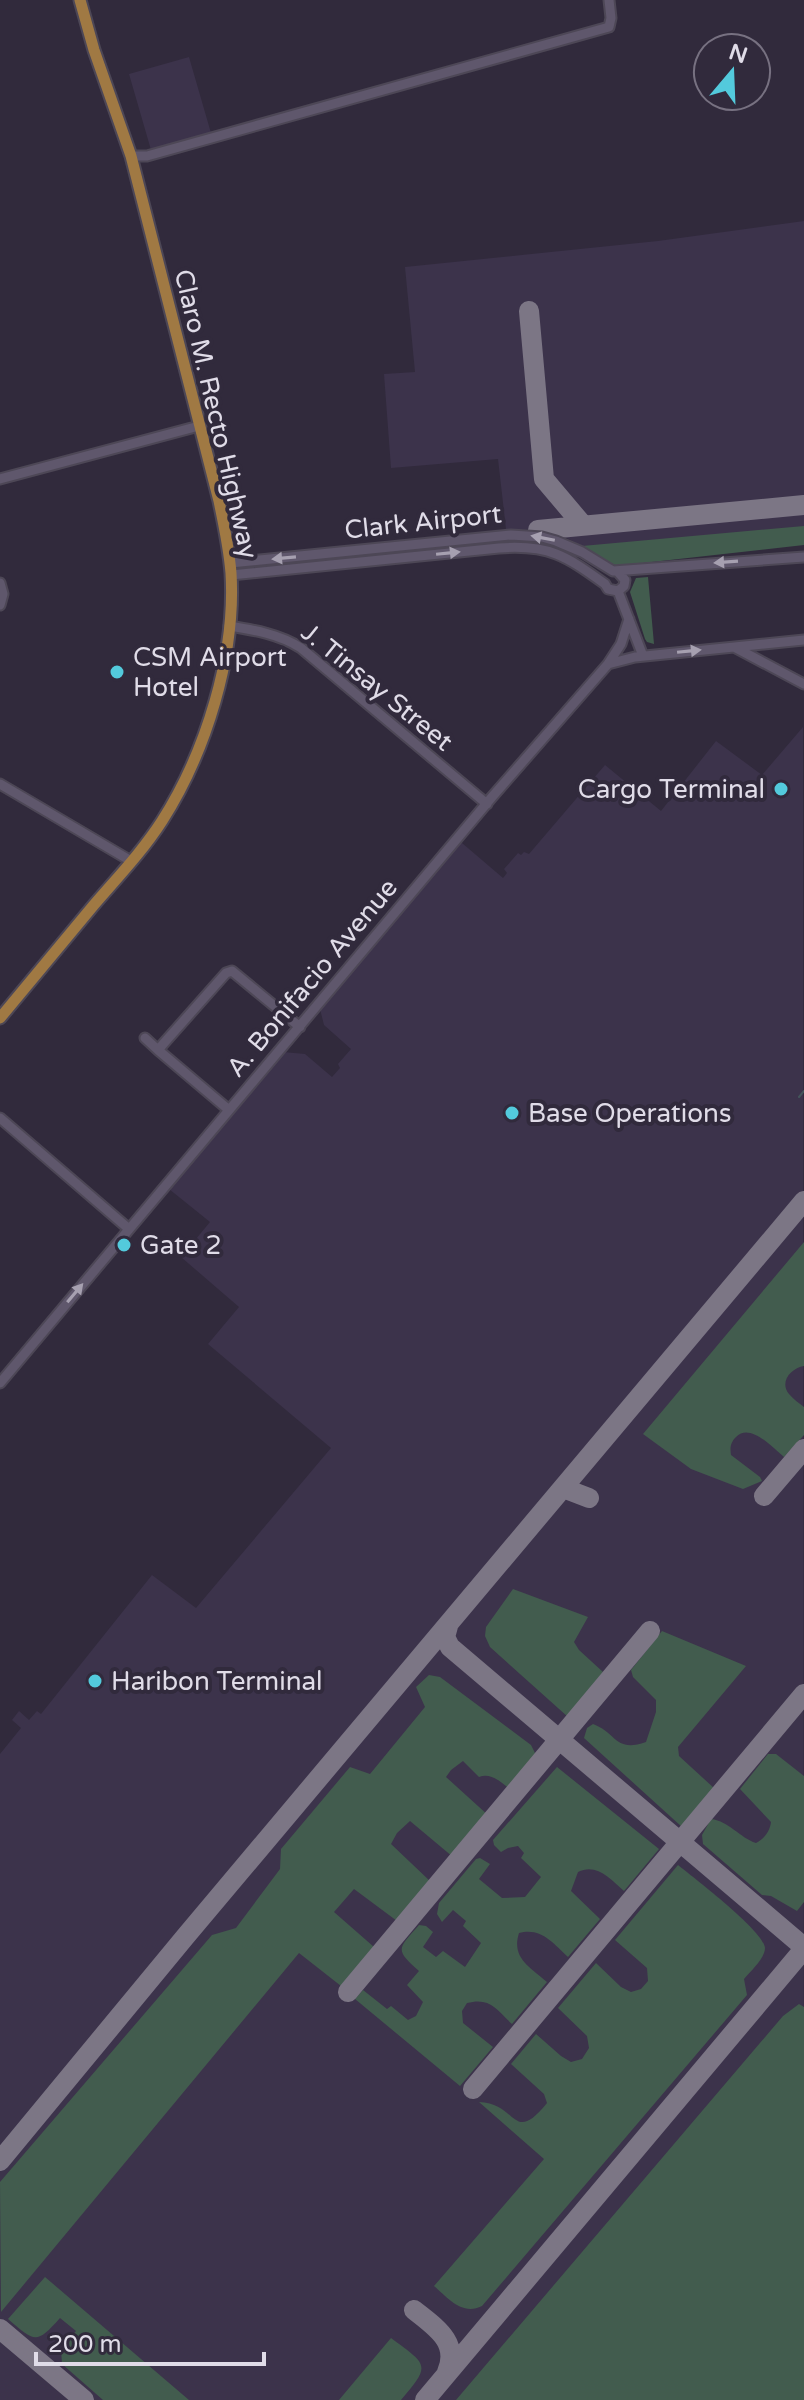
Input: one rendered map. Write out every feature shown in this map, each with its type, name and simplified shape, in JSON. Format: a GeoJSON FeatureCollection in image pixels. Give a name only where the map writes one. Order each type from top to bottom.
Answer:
{"type":"FeatureCollection","features":[{"type":"Feature","properties":{"kind":"main road","name":"Claro M. Recto Highway"},"geometry":{"type":"LineString","coordinates":[[0,1018],[166,815],[194,763],[207,726],[222,672],[229,626],[228,544],[219,501],[131,156],[80,0]]}},
{"type":"Feature","properties":{"kind":"street"},"geometry":{"type":"LineString","coordinates":[[131,156],[147,156],[609,27],[609,0]]}},
{"type":"Feature","properties":{"kind":"street"},"geometry":{"type":"LineString","coordinates":[[0,479],[199,426]]}},
{"type":"Feature","properties":{"kind":"street","name":"Clark Airport"},"geometry":{"type":"LineString","coordinates":[[230,569],[511,535],[542,537],[569,546],[615,571]]}},
{"type":"Feature","properties":{"kind":"street"},"geometry":{"type":"LineString","coordinates":[[408,546],[410,557]]}},
{"type":"Feature","properties":{"kind":"street","name":"Clark Airport"},"geometry":{"type":"LineString","coordinates":[[230,569],[528,547],[565,556],[605,584]]}},
{"type":"Feature","properties":{"kind":"street"},"geometry":{"type":"LineString","coordinates":[[615,571],[625,580],[618,591],[611,590],[605,584],[607,575],[615,571],[804,557]]}},
{"type":"Feature","properties":{"kind":"street"},"geometry":{"type":"LineString","coordinates":[[0,583],[3,594],[0,605]]}},
{"type":"Feature","properties":{"kind":"street"},"geometry":{"type":"LineString","coordinates":[[618,591],[643,656]]}},
{"type":"Feature","properties":{"kind":"street","name":"A. Bonifacio Avenue"},"geometry":{"type":"LineString","coordinates":[[0,1383],[608,664],[621,644],[629,619]]}},
{"type":"Feature","properties":{"kind":"street","name":"J. Tinsay Street"},"geometry":{"type":"LineString","coordinates":[[229,626],[266,633],[301,648],[487,804]]}},
{"type":"Feature","properties":{"kind":"street"},"geometry":{"type":"LineString","coordinates":[[608,664],[618,659],[804,640]]}},
{"type":"Feature","properties":{"kind":"street"},"geometry":{"type":"LineString","coordinates":[[734,647],[804,682]]}},
{"type":"Feature","properties":{"kind":"street"},"geometry":{"type":"LineString","coordinates":[[0,784],[131,861]]}},
{"type":"Feature","properties":{"kind":"street"},"geometry":{"type":"LineString","coordinates":[[158,1050],[229,971],[235,972],[300,1027]]}},
{"type":"Feature","properties":{"kind":"street"},"geometry":{"type":"LineString","coordinates":[[145,1038],[229,1110]]}},
{"type":"Feature","properties":{"kind":"street"},"geometry":{"type":"LineString","coordinates":[[0,1118],[129,1229]]}},
{"type":"Feature","properties":{"kind":"shaded area"},"geometry":{"type":"Polygon","coordinates":[[[189,57],[211,133],[151,150],[129,74],[189,57]]]}},
{"type":"Feature","properties":{"kind":"shaded area"},"geometry":{"type":"Polygon","coordinates":[[[804,221],[804,540],[603,557],[561,535],[538,530],[506,529],[498,459],[391,468],[384,374],[415,372],[405,267],[658,241],[804,221]]]}},
{"type":"Feature","properties":{"kind":"shaded area"},"geometry":{"type":"Polygon","coordinates":[[[803,727],[804,2400],[0,2400],[0,1754],[21,1728],[12,1720],[19,1711],[29,1720],[37,1711],[41,1714],[152,1575],[196,1608],[331,1448],[208,1344],[239,1307],[181,1257],[210,1222],[169,1189],[283,1052],[305,1054],[332,1077],[340,1068],[338,1064],[351,1049],[324,1025],[320,1009],[459,844],[462,843],[503,878],[507,873],[504,869],[518,853],[529,854],[605,765],[661,811],[716,741],[762,775],[803,727]]]}},
{"type":"Feature","properties":{"kind":"green space"},"geometry":{"type":"Polygon","coordinates":[[[804,526],[804,545],[616,566],[582,546],[804,526]]]}},
{"type":"Feature","properties":{"kind":"green space"},"geometry":{"type":"Polygon","coordinates":[[[648,577],[654,644],[645,639],[630,592],[636,578],[648,577]]]}},
{"type":"Feature","properties":{"kind":"green space"},"geometry":{"type":"Polygon","coordinates":[[[804,1242],[804,1366],[791,1373],[785,1385],[789,1394],[804,1407],[804,1435],[784,1457],[754,1434],[742,1433],[736,1437],[731,1446],[731,1455],[762,1481],[743,1489],[691,1469],[643,1434],[804,1242]]]}},
{"type":"Feature","properties":{"kind":"green space"},"geometry":{"type":"Polygon","coordinates":[[[513,1589],[588,1617],[574,1642],[603,1672],[568,1717],[490,1647],[485,1636],[486,1627],[513,1589]]]}},
{"type":"Feature","properties":{"kind":"green space"},"geometry":{"type":"Polygon","coordinates":[[[662,1631],[746,1666],[678,1747],[679,1756],[715,1789],[682,1827],[584,1738],[587,1728],[593,1724],[622,1744],[646,1742],[656,1712],[656,1700],[633,1677],[631,1670],[662,1631]]]}},
{"type":"Feature","properties":{"kind":"green space"},"geometry":{"type":"Polygon","coordinates":[[[429,1675],[440,1677],[531,1745],[538,1759],[511,1790],[492,1777],[479,1777],[463,1761],[451,1770],[446,1777],[489,1816],[453,1857],[410,1821],[397,1833],[391,1844],[431,1882],[397,1921],[354,1889],[334,1912],[374,1947],[341,1986],[299,1953],[1,2312],[0,2182],[212,1935],[236,1928],[280,1869],[281,1849],[350,1767],[370,1774],[425,1707],[416,1687],[429,1675]]]}},
{"type":"Feature","properties":{"kind":"green space"},"geometry":{"type":"Polygon","coordinates":[[[768,1754],[776,1754],[804,1776],[804,1902],[797,1911],[771,1896],[762,1895],[703,1844],[702,1835],[711,1819],[756,1843],[766,1834],[771,1822],[740,1789],[768,1754]]]}},
{"type":"Feature","properties":{"kind":"green space"},"geometry":{"type":"Polygon","coordinates":[[[557,1767],[659,1849],[624,1891],[597,1871],[578,1872],[571,1891],[600,1919],[568,1957],[540,1934],[519,1933],[520,1956],[547,1982],[512,2024],[487,2003],[467,2003],[462,2011],[463,2023],[493,2047],[460,2086],[355,1999],[363,1990],[387,2009],[391,2006],[408,2020],[416,2016],[423,2002],[407,1985],[419,1971],[402,1953],[402,1949],[419,1925],[433,1932],[423,1947],[436,1957],[443,1951],[465,1967],[481,1943],[463,1926],[466,1921],[453,1910],[442,1922],[437,1914],[439,1903],[480,1858],[490,1864],[479,1879],[502,1898],[525,1897],[541,1877],[521,1858],[524,1853],[518,1846],[501,1852],[493,1840],[557,1767]]]}},
{"type":"Feature","properties":{"kind":"green space"},"geometry":{"type":"Polygon","coordinates":[[[678,1865],[727,1905],[762,1940],[765,1948],[763,1956],[744,1979],[747,1995],[482,2306],[475,2309],[462,2307],[434,2286],[544,2159],[479,2102],[492,2104],[520,2122],[536,2115],[547,2103],[544,2094],[511,2064],[536,2034],[571,2062],[582,2059],[589,2048],[587,2036],[558,2008],[596,1963],[621,1987],[631,1992],[641,1989],[648,1981],[647,1968],[615,1940],[678,1865]]]}},
{"type":"Feature","properties":{"kind":"green space"},"geometry":{"type":"Polygon","coordinates":[[[799,2004],[804,2007],[804,2400],[456,2400],[783,2016],[799,2004]]]}},
{"type":"Feature","properties":{"kind":"green space"},"geometry":{"type":"Polygon","coordinates":[[[45,2277],[189,2400],[103,2400],[62,2364],[61,2349],[76,2331],[60,2318],[46,2333],[35,2337],[8,2319],[45,2277]]]}},
{"type":"Feature","properties":{"kind":"green space"},"geometry":{"type":"Polygon","coordinates":[[[391,2338],[412,2354],[421,2366],[418,2379],[401,2400],[339,2400],[391,2338]]]}},
{"type":"Feature","properties":{"kind":"waterway"},"geometry":{"type":"LineString","coordinates":[[799,1097],[804,1091]]}},
{"type":"Feature","properties":{"kind":"taxiway"},"geometry":{"type":"LineString","coordinates":[[529,311],[544,479],[582,524]]}},
{"type":"Feature","properties":{"kind":"taxiway"},"geometry":{"type":"LineString","coordinates":[[538,530],[804,505]]}},
{"type":"Feature","properties":{"kind":"taxiway"},"geometry":{"type":"LineString","coordinates":[[0,2161],[804,1201]]}},
{"type":"Feature","properties":{"kind":"taxiway"},"geometry":{"type":"LineString","coordinates":[[764,1496],[804,1449]]}},
{"type":"Feature","properties":{"kind":"taxiway"},"geometry":{"type":"LineString","coordinates":[[563,1488],[589,1498]]}},
{"type":"Feature","properties":{"kind":"taxiway"},"geometry":{"type":"LineString","coordinates":[[448,1626],[445,1637],[450,1647],[804,1947]]}},
{"type":"Feature","properties":{"kind":"taxiway"},"geometry":{"type":"LineString","coordinates":[[348,1992],[650,1631]]}},
{"type":"Feature","properties":{"kind":"taxiway"},"geometry":{"type":"LineString","coordinates":[[473,2089],[804,1694]]}},
{"type":"Feature","properties":{"kind":"taxiway"},"geometry":{"type":"LineString","coordinates":[[425,2400],[804,1949]]}},
{"type":"Feature","properties":{"kind":"taxiway"},"geometry":{"type":"LineString","coordinates":[[414,2310],[437,2329],[448,2344],[450,2361],[447,2372]]}},
{"type":"Feature","properties":{"kind":"taxiway"},"geometry":{"type":"LineString","coordinates":[[0,2329],[84,2400]]}},
{"type":"Feature","properties":{"kind":"place","name":"CSM Airport Hotel"},"geometry":{"type":"Point","coordinates":[117,672]}},
{"type":"Feature","properties":{"kind":"place","name":"Cargo Terminal"},"geometry":{"type":"Point","coordinates":[781,789]}},
{"type":"Feature","properties":{"kind":"place","name":"Base Operations"},"geometry":{"type":"Point","coordinates":[512,1113]}},
{"type":"Feature","properties":{"kind":"place","name":"Gate 2"},"geometry":{"type":"Point","coordinates":[124,1245]}},
{"type":"Feature","properties":{"kind":"place","name":"Haribon Terminal"},"geometry":{"type":"Point","coordinates":[95,1681]}}]}
